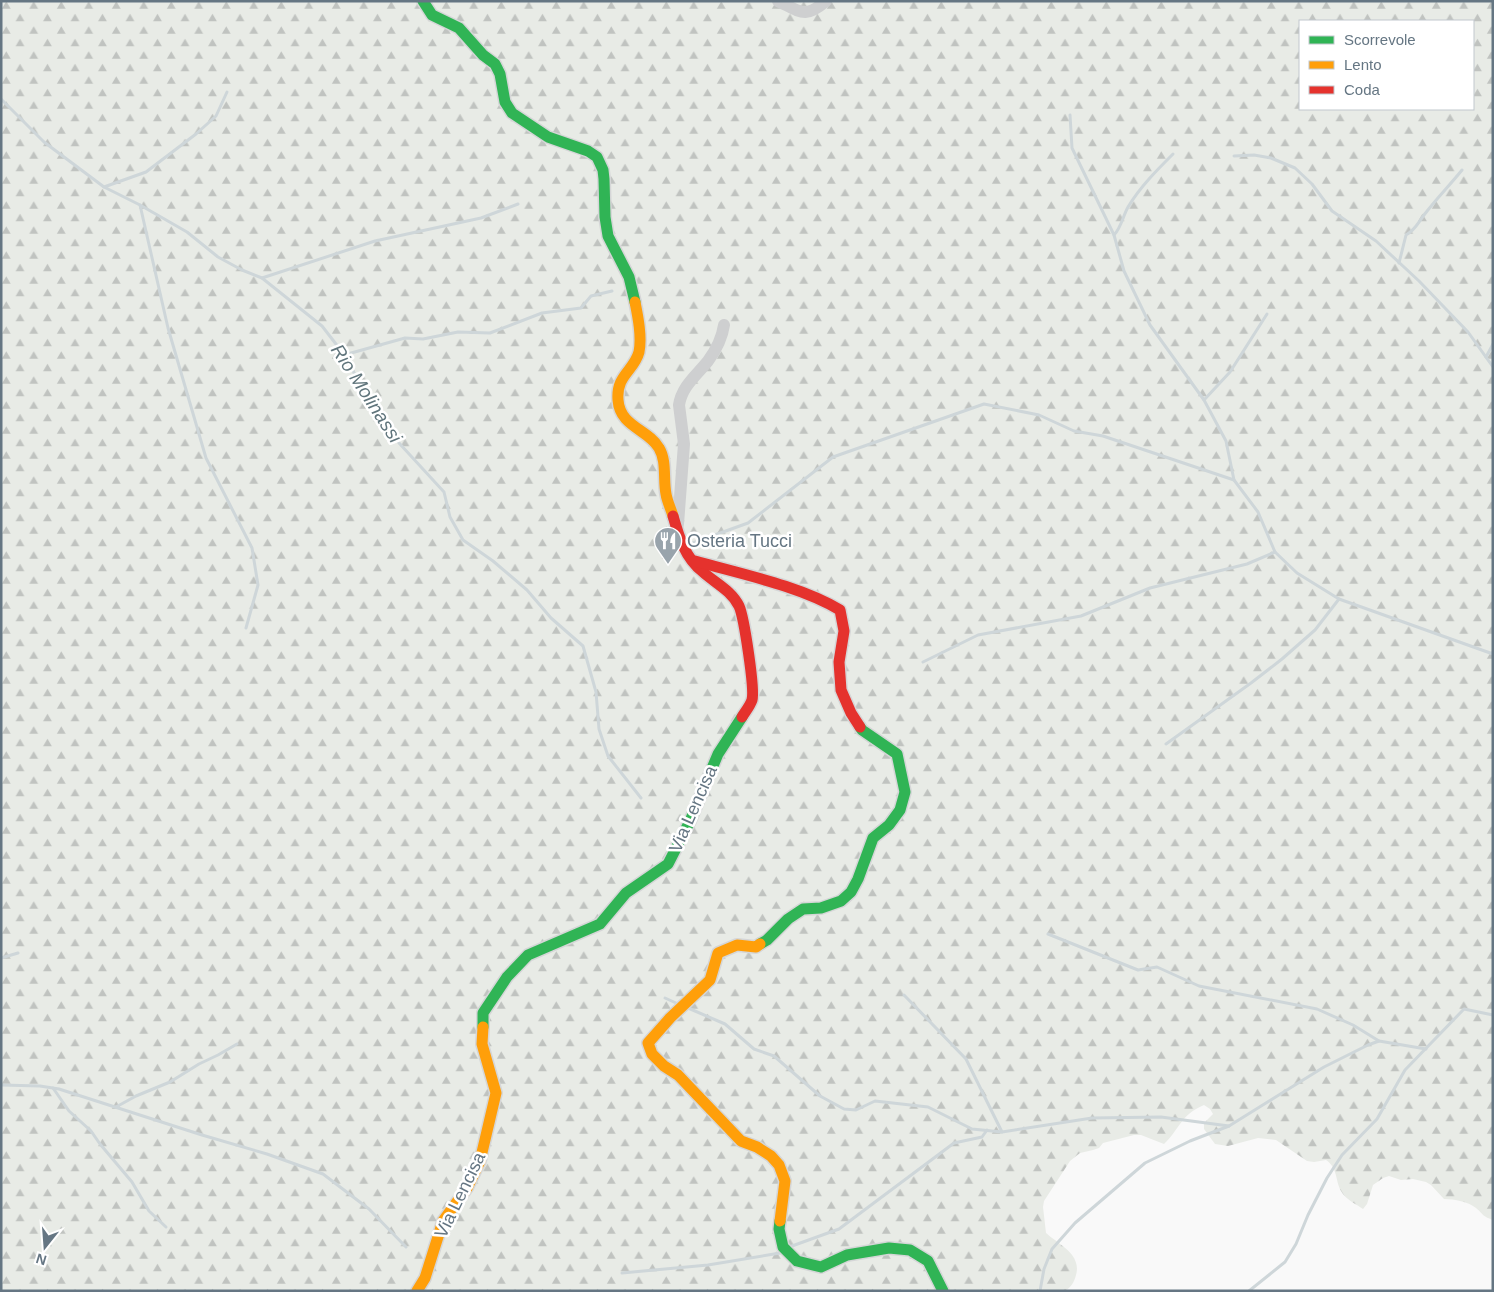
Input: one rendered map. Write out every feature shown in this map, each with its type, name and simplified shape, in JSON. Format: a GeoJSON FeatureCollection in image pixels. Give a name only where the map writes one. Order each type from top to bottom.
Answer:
{"type":"FeatureCollection","features":[{"type":"Feature","properties":{"kind":"street"},"geometry":{"type":"LineString","coordinates":[[423,1],[424,6],[437,19],[454,25],[472,40],[482,54],[497,65],[502,79],[503,97],[507,108],[536,130],[558,142],[590,152],[600,160],[604,179],[608,235],[631,284],[637,318],[638,355],[620,382],[617,402],[622,416],[660,449],[664,465],[666,494],[677,528]]}},
{"type":"Feature","properties":{"kind":"street"},"geometry":{"type":"LineString","coordinates":[[778,1],[806,13],[812,12],[826,1]]}},
{"type":"Feature","properties":{"kind":"street","name":"Via Lencisa"},"geometry":{"type":"LineString","coordinates":[[418,1291],[425,1278],[443,1221],[467,1188],[480,1161],[496,1092],[482,1044],[483,1014],[507,977],[528,956],[600,924],[626,893],[668,864],[690,821],[718,754],[752,700],[751,666],[740,606],[723,586],[702,572],[691,560],[682,545],[677,528],[684,444],[679,405],[680,399],[685,388],[713,354],[722,335],[724,325]]}},
{"type":"Feature","properties":{"kind":"street"},"geometry":{"type":"LineString","coordinates":[[691,560],[814,596],[840,610],[844,631],[839,662],[841,690],[851,713],[862,730],[897,754],[905,792],[900,810],[889,825],[874,838],[851,892],[841,901],[803,909],[788,918],[767,940],[756,947],[737,946],[718,953],[710,980],[670,1018],[648,1043],[652,1054],[678,1076],[741,1141],[757,1147],[771,1156],[779,1165],[785,1181],[779,1229],[783,1247],[797,1261],[821,1267],[848,1256],[889,1248],[910,1250],[928,1261],[943,1291]]}},
{"type":"Feature","properties":{"kind":"green space"},"geometry":{"type":"Polygon","coordinates":[[[1,1],[1493,1],[1493,1220],[1469,1204],[1457,1200],[1444,1199],[1426,1182],[1413,1179],[1401,1180],[1389,1176],[1373,1185],[1367,1204],[1363,1209],[1343,1194],[1333,1167],[1326,1160],[1307,1161],[1276,1140],[1258,1138],[1228,1146],[1215,1144],[1204,1129],[1204,1123],[1213,1114],[1204,1105],[1190,1113],[1164,1144],[1141,1135],[1134,1135],[1103,1143],[1099,1148],[1080,1153],[1070,1161],[1044,1201],[1043,1207],[1046,1233],[1068,1250],[1076,1261],[1075,1278],[1065,1291],[1,1291],[1,1]]]}},
{"type":"Feature","properties":{"kind":"waterway"},"geometry":{"type":"LineString","coordinates":[[104,187],[146,172],[196,134],[216,116],[227,92]]}},
{"type":"Feature","properties":{"kind":"waterway","name":"Rio Molinassi"},"geometry":{"type":"LineString","coordinates":[[1,99],[44,142],[104,187],[187,232],[218,257],[262,278],[322,326],[346,357],[367,398],[399,443],[444,492],[450,517],[463,540],[493,561],[527,590],[551,618],[583,646],[596,692],[599,729],[608,756],[641,798]]}},
{"type":"Feature","properties":{"kind":"waterway"},"geometry":{"type":"LineString","coordinates":[[1070,115],[1072,148],[1114,235],[1124,271],[1150,325],[1204,400],[1226,441],[1234,480],[1258,512],[1275,552],[1297,573],[1339,599],[1493,654]]}},
{"type":"Feature","properties":{"kind":"waterway"},"geometry":{"type":"LineString","coordinates":[[1114,235],[1128,207],[1138,193],[1173,154]]}},
{"type":"Feature","properties":{"kind":"waterway"},"geometry":{"type":"LineString","coordinates":[[1234,156],[1254,155],[1271,158],[1295,168],[1312,184],[1332,211],[1376,241],[1419,281],[1468,332],[1493,367]]}},
{"type":"Feature","properties":{"kind":"waterway"},"geometry":{"type":"LineString","coordinates":[[1399,263],[1406,235],[1414,229],[1462,170]]}},
{"type":"Feature","properties":{"kind":"waterway"},"geometry":{"type":"LineString","coordinates":[[262,278],[375,241],[481,218],[518,204]]}},
{"type":"Feature","properties":{"kind":"waterway"},"geometry":{"type":"LineString","coordinates":[[140,205],[168,328],[206,458],[252,548],[258,585],[246,628]]}},
{"type":"Feature","properties":{"kind":"waterway"},"geometry":{"type":"LineString","coordinates":[[344,355],[405,338],[423,339],[458,332],[490,333],[542,313],[581,308],[591,296],[612,291]]}},
{"type":"Feature","properties":{"kind":"waterway"},"geometry":{"type":"LineString","coordinates":[[1204,400],[1230,372],[1267,314]]}},
{"type":"Feature","properties":{"kind":"waterway"},"geometry":{"type":"LineString","coordinates":[[1486,357],[1493,344]]}},
{"type":"Feature","properties":{"kind":"waterway"},"geometry":{"type":"LineString","coordinates":[[687,545],[748,523],[833,457],[984,404],[1039,415],[1074,431],[1103,436],[1234,480]]}},
{"type":"Feature","properties":{"kind":"waterway"},"geometry":{"type":"LineString","coordinates":[[923,662],[978,635],[1081,616],[1150,588],[1247,564],[1275,552]]}},
{"type":"Feature","properties":{"kind":"waterway"},"geometry":{"type":"LineString","coordinates":[[1166,744],[1282,659],[1315,630],[1339,599]]}},
{"type":"Feature","properties":{"kind":"waterway"},"geometry":{"type":"LineString","coordinates":[[1048,934],[1138,970],[1157,967],[1199,986],[1317,1009],[1353,1025],[1379,1041],[1426,1049]]}},
{"type":"Feature","properties":{"kind":"waterway"},"geometry":{"type":"LineString","coordinates":[[1,958],[18,953]]}},
{"type":"Feature","properties":{"kind":"waterway"},"geometry":{"type":"LineString","coordinates":[[904,995],[966,1059],[1002,1132]]}},
{"type":"Feature","properties":{"kind":"waterway"},"geometry":{"type":"LineString","coordinates":[[665,998],[676,1003]]}},
{"type":"Feature","properties":{"kind":"waterway"},"geometry":{"type":"LineString","coordinates":[[688,1008],[725,1024],[754,1049],[774,1056],[820,1096],[844,1109],[856,1110],[875,1101],[928,1107],[972,1129],[1002,1132],[1092,1118],[1161,1117],[1229,1126]]}},
{"type":"Feature","properties":{"kind":"waterway"},"geometry":{"type":"LineString","coordinates":[[1249,1291],[1285,1262],[1296,1244],[1327,1178],[1342,1155],[1377,1119],[1405,1070],[1464,1009],[1493,1015]]}},
{"type":"Feature","properties":{"kind":"waterway"},"geometry":{"type":"LineString","coordinates":[[1040,1291],[1044,1269],[1052,1249],[1075,1223],[1145,1163],[1190,1141],[1229,1126],[1324,1067],[1379,1041]]}},
{"type":"Feature","properties":{"kind":"waterway"},"geometry":{"type":"LineString","coordinates":[[116,1107],[136,1096],[170,1082],[237,1044]]}},
{"type":"Feature","properties":{"kind":"waterway"},"geometry":{"type":"LineString","coordinates":[[1,1085],[40,1086],[59,1089],[267,1154],[323,1174],[369,1209],[406,1247]]}},
{"type":"Feature","properties":{"kind":"waterway"},"geometry":{"type":"LineString","coordinates":[[53,1088],[69,1111],[91,1131],[132,1182],[149,1211],[166,1227]]}},
{"type":"Feature","properties":{"kind":"waterway"},"geometry":{"type":"LineString","coordinates":[[792,1246],[839,1229],[954,1143],[982,1137],[987,1130]]}},
{"type":"Feature","properties":{"kind":"waterway"},"geometry":{"type":"LineString","coordinates":[[622,1273],[708,1265],[780,1253]]}},
{"type":"Feature","properties":{"kind":"traffic: fast"},"geometry":{"type":"LineString","coordinates":[[423,1],[432,15],[459,28],[483,55],[495,64],[500,74],[505,102],[512,113],[548,137],[588,151],[597,157],[603,170],[605,217],[608,236],[629,277],[635,302]]}},
{"type":"Feature","properties":{"kind":"traffic: fast"},"geometry":{"type":"LineString","coordinates":[[483,1027],[483,1013],[507,977],[528,955],[600,924],[626,893],[668,864],[690,821],[718,754],[742,717]]}},
{"type":"Feature","properties":{"kind":"traffic: fast"},"geometry":{"type":"LineString","coordinates":[[760,944],[767,940],[788,919],[803,909],[821,908],[841,901],[851,892],[858,879],[873,838],[889,825],[900,810],[905,792],[897,754],[860,727]]}},
{"type":"Feature","properties":{"kind":"traffic: fast"},"geometry":{"type":"LineString","coordinates":[[780,1221],[779,1229],[783,1247],[797,1261],[821,1267],[847,1255],[889,1248],[910,1250],[928,1261],[943,1291]]}},
{"type":"Feature","properties":{"kind":"traffic: slow"},"geometry":{"type":"LineString","coordinates":[[635,302],[640,334],[639,352],[637,358],[622,379],[618,400],[620,409],[629,422],[648,436],[659,448],[664,464],[667,499],[673,516]]}},
{"type":"Feature","properties":{"kind":"traffic: slow"},"geometry":{"type":"LineString","coordinates":[[760,944],[756,947],[737,945],[718,953],[710,980],[670,1018],[648,1043],[652,1054],[664,1066],[678,1075],[741,1141],[757,1147],[771,1156],[779,1165],[785,1181],[780,1221]]}},
{"type":"Feature","properties":{"kind":"traffic: slow"},"geometry":{"type":"LineString","coordinates":[[417,1291],[425,1278],[443,1221],[467,1188],[480,1161],[496,1093],[482,1044],[483,1027]]}},
{"type":"Feature","properties":{"kind":"traffic: jam"},"geometry":{"type":"LineString","coordinates":[[673,516],[687,554],[703,572],[727,591],[739,606],[749,653],[753,693],[752,700],[742,717]]}},
{"type":"Feature","properties":{"kind":"traffic: jam"},"geometry":{"type":"LineString","coordinates":[[695,561],[789,587],[840,610],[844,631],[839,662],[841,690],[851,713],[860,727]]}},
{"type":"Feature","properties":{"kind":"place","name":"Osteria Tucci"},"geometry":{"type":"Point","coordinates":[668,565]}}]}
